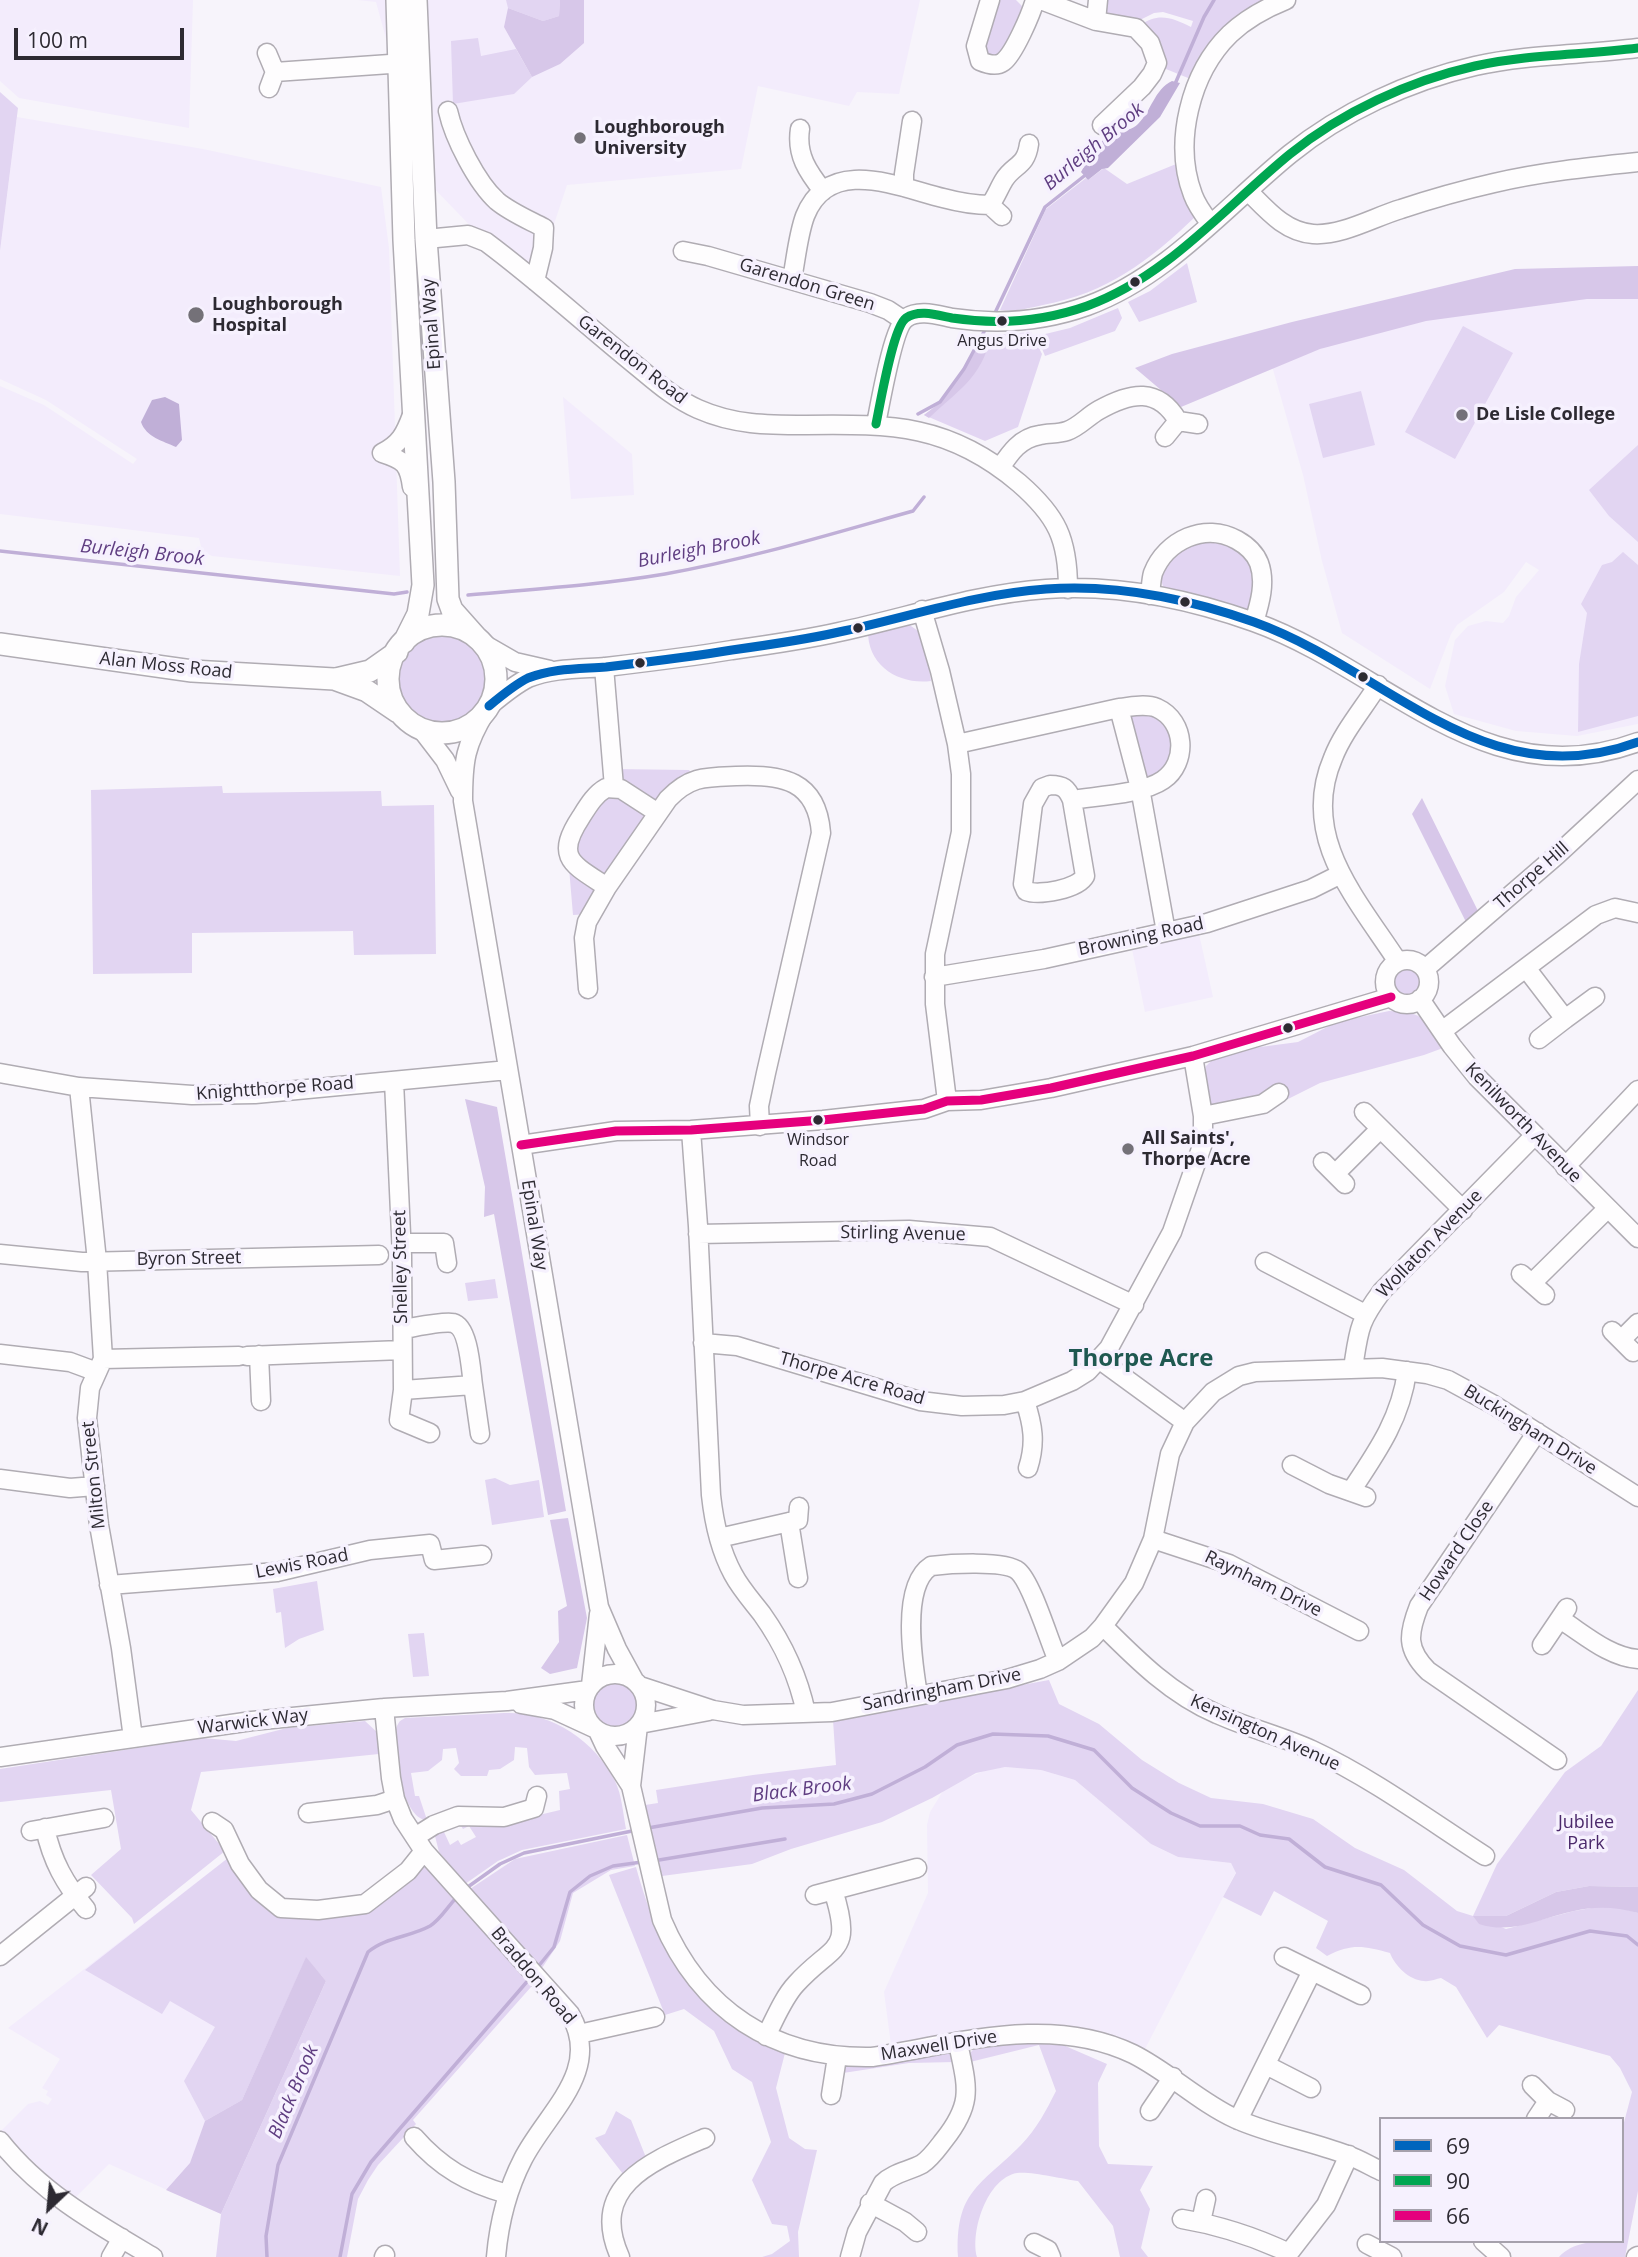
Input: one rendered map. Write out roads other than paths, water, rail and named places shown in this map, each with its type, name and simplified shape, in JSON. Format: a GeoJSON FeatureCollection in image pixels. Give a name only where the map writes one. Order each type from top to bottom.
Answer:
{"type":"FeatureCollection","features":[{"type":"Feature","properties":{"kind":"main road","name":"Epinal Way"},"geometry":{"type":"LineString","coordinates":[[397,0],[409,65],[426,239],[444,482],[448,599],[452,610],[479,640]]}},
{"type":"Feature","properties":{"kind":"main road","name":"Epinal Way"},"geometry":{"type":"LineString","coordinates":[[401,647],[422,602],[421,528],[404,240],[409,65],[416,0]]}},
{"type":"Feature","properties":{"kind":"main road"},"geometry":{"type":"LineString","coordinates":[[404,240],[426,239]]}},
{"type":"Feature","properties":{"kind":"main road"},"geometry":{"type":"LineString","coordinates":[[436,625],[452,625],[479,640],[492,656],[496,672],[495,692],[487,709],[461,730],[441,734],[422,730],[398,712],[390,697],[388,681],[391,666],[401,647],[420,630],[436,625]]}},
{"type":"Feature","properties":{"kind":"main road","name":"Alan Moss Road"},"geometry":{"type":"LineString","coordinates":[[0,645],[192,671],[334,679],[370,671],[401,647]]}},
{"type":"Feature","properties":{"kind":"main road","name":"Alan Moss Road"},"geometry":{"type":"LineString","coordinates":[[334,679],[367,691],[398,712]]}},
{"type":"Feature","properties":{"kind":"street"},"geometry":{"type":"LineString","coordinates":[[990,0],[976,52],[981,61],[992,64],[1002,62],[1009,55],[1030,17],[1035,0]]}},
{"type":"Feature","properties":{"kind":"street"},"geometry":{"type":"LineString","coordinates":[[1041,0],[1096,21],[1136,28],[1143,34],[1155,54],[1157,63],[1152,74],[1128,110],[1102,125]]}},
{"type":"Feature","properties":{"kind":"street"},"geometry":{"type":"LineString","coordinates":[[1096,21],[1098,0]]}},
{"type":"Feature","properties":{"kind":"street"},"geometry":{"type":"LineString","coordinates":[[1210,223],[1193,195],[1185,155],[1188,112],[1194,93],[1216,50],[1230,34],[1254,16],[1286,0]]}},
{"type":"Feature","properties":{"kind":"street"},"geometry":{"type":"LineString","coordinates":[[876,424],[893,346],[903,320],[915,313],[990,322],[1042,319],[1089,306],[1114,295],[1170,258],[1290,154],[1332,124],[1376,101],[1475,66],[1638,48]]}},
{"type":"Feature","properties":{"kind":"street"},"geometry":{"type":"LineString","coordinates":[[267,53],[272,80],[390,64],[409,65]]}},
{"type":"Feature","properties":{"kind":"street"},"geometry":{"type":"LineString","coordinates":[[448,111],[451,127],[475,172],[496,200],[544,228],[543,248],[535,281]]}},
{"type":"Feature","properties":{"kind":"street"},"geometry":{"type":"LineString","coordinates":[[904,187],[904,174],[915,129]]}},
{"type":"Feature","properties":{"kind":"street"},"geometry":{"type":"LineString","coordinates":[[795,137],[805,167],[823,191]]}},
{"type":"Feature","properties":{"kind":"street"},"geometry":{"type":"LineString","coordinates":[[792,279],[805,216],[823,191],[839,182],[862,179],[996,211],[1004,179],[1032,153]]}},
{"type":"Feature","properties":{"kind":"street"},"geometry":{"type":"LineString","coordinates":[[1248,191],[1278,220],[1291,228],[1317,234],[1333,232],[1401,209],[1494,183],[1638,162]]}},
{"type":"Feature","properties":{"kind":"street","name":"Garendon Road"},"geometry":{"type":"LineString","coordinates":[[426,239],[468,235],[478,238],[535,281],[673,396],[705,413],[728,421],[754,425],[876,424],[920,431],[949,440],[978,454],[1037,499],[1052,517],[1064,547],[1068,589]]}},
{"type":"Feature","properties":{"kind":"street","name":"Garendon Green"},"geometry":{"type":"LineString","coordinates":[[683,251],[710,248],[792,279],[870,303],[903,320]]}},
{"type":"Feature","properties":{"kind":"street"},"geometry":{"type":"LineString","coordinates":[[999,468],[1011,451],[1024,440],[1068,431],[1098,410],[1137,397],[1151,396],[1163,401],[1178,421],[1198,424]]}},
{"type":"Feature","properties":{"kind":"street"},"geometry":{"type":"LineString","coordinates":[[414,412],[405,435],[398,444],[382,453],[399,460],[410,470],[414,508],[421,528]]}},
{"type":"Feature","properties":{"kind":"street"},"geometry":{"type":"LineString","coordinates":[[1165,436],[1178,421]]}},
{"type":"Feature","properties":{"kind":"street"},"geometry":{"type":"LineString","coordinates":[[1150,595],[1152,575],[1161,559],[1176,543],[1192,535],[1210,532],[1229,535],[1247,545],[1259,562],[1262,579],[1261,600],[1254,622]]}},
{"type":"Feature","properties":{"kind":"street"},"geometry":{"type":"LineString","coordinates":[[487,709],[526,680],[557,671],[732,650],[839,632],[989,595],[1068,589],[1150,595],[1254,622],[1313,646],[1457,732],[1508,749],[1566,756],[1598,753],[1638,742]]}},
{"type":"Feature","properties":{"kind":"street"},"geometry":{"type":"LineString","coordinates":[[922,610],[957,744],[961,774],[961,832],[939,931],[934,977],[936,1018],[947,1101]]}},
{"type":"Feature","properties":{"kind":"street"},"geometry":{"type":"LineString","coordinates":[[479,640],[515,662],[557,671]]}},
{"type":"Feature","properties":{"kind":"street"},"geometry":{"type":"LineString","coordinates":[[604,667],[614,787]]}},
{"type":"Feature","properties":{"kind":"street"},"geometry":{"type":"LineString","coordinates":[[1378,685],[1334,755],[1323,791],[1325,833],[1341,874],[1398,962]]}},
{"type":"Feature","properties":{"kind":"street"},"geometry":{"type":"LineString","coordinates":[[957,744],[1143,705],[1156,708],[1174,723],[1179,733],[1181,748],[1178,762],[1171,774],[1160,782],[1140,788],[1072,800]]}},
{"type":"Feature","properties":{"kind":"street"},"geometry":{"type":"LineString","coordinates":[[1119,708],[1140,788],[1166,932]]}},
{"type":"Feature","properties":{"kind":"street","name":"Epinal Way"},"geometry":{"type":"LineString","coordinates":[[487,709],[468,745],[463,801],[599,1607],[617,1649],[637,1683]]}},
{"type":"Feature","properties":{"kind":"street","name":"Epinal Way"},"geometry":{"type":"LineString","coordinates":[[422,730],[445,760],[463,801]]}},
{"type":"Feature","properties":{"kind":"street"},"geometry":{"type":"LineString","coordinates":[[582,985],[584,931],[591,914],[658,813],[678,788],[695,779],[754,775],[775,777],[796,784],[812,799],[818,809],[821,833],[766,1073],[760,1106],[760,1126]]}},
{"type":"Feature","properties":{"kind":"street","name":"Thorpe Hill"},"geometry":{"type":"LineString","coordinates":[[1425,969],[1557,855],[1638,780]]}},
{"type":"Feature","properties":{"kind":"street"},"geometry":{"type":"LineString","coordinates":[[1060,785],[1068,791],[1072,800],[1085,876],[1082,882],[1073,887],[1033,894],[1026,891],[1023,884],[1036,795],[1042,788],[1060,785]]}},
{"type":"Feature","properties":{"kind":"street"},"geometry":{"type":"LineString","coordinates":[[607,887],[577,868],[568,852],[567,844],[593,799],[606,788],[614,787],[630,793],[658,813]]}},
{"type":"Feature","properties":{"kind":"street","name":"Browning Road"},"geometry":{"type":"LineString","coordinates":[[934,977],[1044,959],[1207,923],[1298,893],[1341,874]]}},
{"type":"Feature","properties":{"kind":"street"},"geometry":{"type":"LineString","coordinates":[[1442,1031],[1595,915],[1615,908],[1638,913]]}},
{"type":"Feature","properties":{"kind":"street"},"geometry":{"type":"LineString","coordinates":[[1412,961],[1425,969],[1429,984],[1420,999],[1404,1003],[1391,997],[1385,977],[1398,962],[1412,961]]}},
{"type":"Feature","properties":{"kind":"street"},"geometry":{"type":"LineString","coordinates":[[1526,968],[1565,1019]]}},
{"type":"Feature","properties":{"kind":"street"},"geometry":{"type":"LineString","coordinates":[[521,1145],[615,1130],[760,1126],[924,1109],[947,1101],[981,1100],[1051,1088],[1193,1056],[1391,997]]}},
{"type":"Feature","properties":{"kind":"street"},"geometry":{"type":"LineString","coordinates":[[1539,1039],[1595,997]]}},
{"type":"Feature","properties":{"kind":"street","name":"Kenilworth Avenue"},"geometry":{"type":"LineString","coordinates":[[1420,999],[1477,1077],[1606,1209],[1638,1238]]}},
{"type":"Feature","properties":{"kind":"street","name":"Thorpe Acre Road"},"geometry":{"type":"LineString","coordinates":[[703,1343],[737,1346],[920,1401],[977,1406],[1004,1405],[1025,1401],[1072,1381],[1100,1360],[1134,1305],[1172,1232],[1203,1143],[1203,1116],[1193,1056]]}},
{"type":"Feature","properties":{"kind":"street","name":"Knightthorpe Road"},"geometry":{"type":"LineString","coordinates":[[0,1073],[79,1087],[192,1095],[255,1094],[508,1070]]}},
{"type":"Feature","properties":{"kind":"street","name":"Shelley Street"},"geometry":{"type":"LineString","coordinates":[[394,1081],[402,1243],[403,1390],[399,1420],[430,1433]]}},
{"type":"Feature","properties":{"kind":"street","name":"Milton Street"},"geometry":{"type":"LineString","coordinates":[[79,1087],[97,1261],[100,1366],[90,1388],[87,1404],[95,1486],[133,1738]]}},
{"type":"Feature","properties":{"kind":"street"},"geometry":{"type":"LineString","coordinates":[[1565,1167],[1638,1090]]}},
{"type":"Feature","properties":{"kind":"street"},"geometry":{"type":"LineString","coordinates":[[1203,1116],[1263,1104],[1279,1093]]}},
{"type":"Feature","properties":{"kind":"street"},"geometry":{"type":"LineString","coordinates":[[1364,1112],[1463,1210]]}},
{"type":"Feature","properties":{"kind":"street"},"geometry":{"type":"LineString","coordinates":[[1335,1173],[1380,1129]]}},
{"type":"Feature","properties":{"kind":"street"},"geometry":{"type":"LineString","coordinates":[[691,1130],[711,1495],[719,1538],[738,1584],[791,1661],[800,1683],[806,1713]]}},
{"type":"Feature","properties":{"kind":"street","name":"Wollaton Avenue"},"geometry":{"type":"LineString","coordinates":[[1353,1368],[1357,1335],[1365,1314],[1382,1291],[1534,1136]]}},
{"type":"Feature","properties":{"kind":"street"},"geometry":{"type":"LineString","coordinates":[[1532,1284],[1606,1209]]}},
{"type":"Feature","properties":{"kind":"street","name":"Stirling Avenue"},"geometry":{"type":"LineString","coordinates":[[698,1234],[896,1230],[990,1237],[1134,1305]]}},
{"type":"Feature","properties":{"kind":"street"},"geometry":{"type":"LineString","coordinates":[[402,1243],[444,1243],[447,1263]]}},
{"type":"Feature","properties":{"kind":"street","name":"Byron Street"},"geometry":{"type":"LineString","coordinates":[[0,1254],[97,1261],[379,1255]]}},
{"type":"Feature","properties":{"kind":"street"},"geometry":{"type":"LineString","coordinates":[[1265,1262],[1277,1278],[1365,1314]]}},
{"type":"Feature","properties":{"kind":"street"},"geometry":{"type":"LineString","coordinates":[[403,1329],[453,1323],[460,1327],[465,1336],[480,1434]]}},
{"type":"Feature","properties":{"kind":"street"},"geometry":{"type":"LineString","coordinates":[[1622,1341],[1638,1323]]}},
{"type":"Feature","properties":{"kind":"street"},"geometry":{"type":"LineString","coordinates":[[0,1354],[100,1366],[248,1356],[402,1350]]}},
{"type":"Feature","properties":{"kind":"street"},"geometry":{"type":"LineString","coordinates":[[248,1356],[261,1401]]}},
{"type":"Feature","properties":{"kind":"street"},"geometry":{"type":"LineString","coordinates":[[1100,1360],[1185,1422]]}},
{"type":"Feature","properties":{"kind":"street","name":"Buckingham Drive"},"geometry":{"type":"LineString","coordinates":[[1185,1422],[1213,1392],[1239,1376],[1278,1370],[1353,1368],[1427,1374],[1456,1384],[1638,1497]]}},
{"type":"Feature","properties":{"kind":"street"},"geometry":{"type":"LineString","coordinates":[[1292,1465],[1306,1481],[1358,1494],[1401,1403],[1407,1371]]}},
{"type":"Feature","properties":{"kind":"street"},"geometry":{"type":"LineString","coordinates":[[403,1390],[473,1385]]}},
{"type":"Feature","properties":{"kind":"street"},"geometry":{"type":"LineString","coordinates":[[1025,1401],[1031,1418],[1034,1441],[1027,1470]]}},
{"type":"Feature","properties":{"kind":"street","name":"Sandringham Drive"},"geometry":{"type":"LineString","coordinates":[[637,1683],[713,1710],[743,1715],[806,1713],[842,1710],[1007,1679],[1058,1661],[1091,1638],[1103,1626],[1134,1583],[1153,1539],[1170,1454],[1185,1422]]}},
{"type":"Feature","properties":{"kind":"street","name":"Howard Close"},"geometry":{"type":"LineString","coordinates":[[1537,1432],[1419,1606],[1411,1633],[1415,1659],[1428,1671],[1532,1752],[1557,1760]]}},
{"type":"Feature","properties":{"kind":"street"},"geometry":{"type":"LineString","coordinates":[[0,1479],[70,1488],[95,1486]]}},
{"type":"Feature","properties":{"kind":"street"},"geometry":{"type":"LineString","coordinates":[[719,1538],[798,1517],[798,1578]]}},
{"type":"Feature","properties":{"kind":"street","name":"Raynham Drive"},"geometry":{"type":"LineString","coordinates":[[1153,1539],[1229,1564],[1338,1611],[1359,1631]]}},
{"type":"Feature","properties":{"kind":"street","name":"Lewis Road"},"geometry":{"type":"LineString","coordinates":[[109,1585],[277,1572],[370,1550],[430,1544],[434,1560],[482,1555]]}},
{"type":"Feature","properties":{"kind":"street"},"geometry":{"type":"LineString","coordinates":[[918,1695],[911,1634],[915,1594],[921,1575],[931,1566],[999,1565],[1018,1571],[1028,1587],[1058,1661]]}},
{"type":"Feature","properties":{"kind":"street","name":"Epinal Way"},"geometry":{"type":"LineString","coordinates":[[589,1688],[599,1607]]}},
{"type":"Feature","properties":{"kind":"street"},"geometry":{"type":"LineString","coordinates":[[1542,1645],[1563,1613],[1613,1653],[1638,1660]]}},
{"type":"Feature","properties":{"kind":"street","name":"Kensington Avenue"},"geometry":{"type":"LineString","coordinates":[[1103,1626],[1154,1674],[1192,1701],[1216,1714],[1311,1750],[1480,1846]]}},
{"type":"Feature","properties":{"kind":"street"},"geometry":{"type":"LineString","coordinates":[[607,1675],[625,1675],[637,1683],[644,1693],[646,1709],[639,1725],[619,1736],[596,1730],[585,1712],[584,1703],[589,1688],[607,1675]]}},
{"type":"Feature","properties":{"kind":"street","name":"Warwick Way"},"geometry":{"type":"LineString","coordinates":[[0,1757],[72,1749],[252,1721],[384,1708],[507,1702],[589,1688]]}},
{"type":"Feature","properties":{"kind":"street","name":"Warwick Way"},"geometry":{"type":"LineString","coordinates":[[507,1702],[555,1710],[596,1730]]}},
{"type":"Feature","properties":{"kind":"street","name":"Braddon Road"},"geometry":{"type":"LineString","coordinates":[[384,1708],[395,1799],[403,1819],[447,1876],[570,2014],[579,2034],[580,2057],[575,2077],[530,2146],[507,2194],[501,2216],[496,2257]]}},
{"type":"Feature","properties":{"kind":"street","name":"Sandringham Drive"},"geometry":{"type":"LineString","coordinates":[[639,1725],[713,1710]]}},
{"type":"Feature","properties":{"kind":"street","name":"Maxwell Drive"},"geometry":{"type":"LineString","coordinates":[[639,1725],[631,1786],[662,1920],[694,1978],[719,2005],[739,2021],[765,2036],[809,2052],[837,2057],[872,2057],[1015,2034],[1064,2035],[1117,2048],[1173,2077],[1206,2103],[1238,2120],[1349,2155],[1379,2170]]}},
{"type":"Feature","properties":{"kind":"street","name":"Maxwell Drive"},"geometry":{"type":"LineString","coordinates":[[596,1730],[631,1786]]}},
{"type":"Feature","properties":{"kind":"street"},"geometry":{"type":"LineString","coordinates":[[212,1822],[224,1830],[259,1890],[281,1908],[318,1910],[365,1905],[408,1871],[420,1844],[434,1825],[458,1816],[504,1817],[534,1808],[537,1796]]}},
{"type":"Feature","properties":{"kind":"street"},"geometry":{"type":"LineString","coordinates":[[308,1813],[377,1805],[395,1799]]}},
{"type":"Feature","properties":{"kind":"street"},"geometry":{"type":"LineString","coordinates":[[0,1956],[83,1897],[65,1883],[49,1844],[38,1830],[104,1818]]}},
{"type":"Feature","properties":{"kind":"street"},"geometry":{"type":"LineString","coordinates":[[815,1895],[917,1868]]}},
{"type":"Feature","properties":{"kind":"street"},"geometry":{"type":"LineString","coordinates":[[765,2036],[796,1983],[829,1955],[841,1938],[841,1914],[833,1890]]}},
{"type":"Feature","properties":{"kind":"street"},"geometry":{"type":"LineString","coordinates":[[1284,1957],[1361,1995]]}},
{"type":"Feature","properties":{"kind":"street"},"geometry":{"type":"LineString","coordinates":[[1238,2120],[1312,1971]]}},
{"type":"Feature","properties":{"kind":"street"},"geometry":{"type":"LineString","coordinates":[[579,2034],[649,2025]]}},
{"type":"Feature","properties":{"kind":"street"},"geometry":{"type":"LineString","coordinates":[[850,2257],[852,2242],[870,2203],[888,2177],[912,2169],[934,2153],[962,2112],[967,2096],[958,2043]]}},
{"type":"Feature","properties":{"kind":"street"},"geometry":{"type":"LineString","coordinates":[[837,2057],[838,2086]]}},
{"type":"Feature","properties":{"kind":"street"},"geometry":{"type":"LineString","coordinates":[[1266,2064],[1304,2081]]}},
{"type":"Feature","properties":{"kind":"street"},"geometry":{"type":"LineString","coordinates":[[1160,2104],[1173,2077]]}},
{"type":"Feature","properties":{"kind":"street"},"geometry":{"type":"LineString","coordinates":[[1532,2085],[1548,2101],[1565,2110]]}},
{"type":"Feature","properties":{"kind":"street"},"geometry":{"type":"LineString","coordinates":[[1537,2117],[1548,2101]]}},
{"type":"Feature","properties":{"kind":"street"},"geometry":{"type":"LineString","coordinates":[[620,2257],[612,2239],[611,2226],[615,2201],[622,2187],[633,2175],[693,2138]]}},
{"type":"Feature","properties":{"kind":"street"},"geometry":{"type":"LineString","coordinates":[[0,2141],[41,2185],[153,2257]]}},
{"type":"Feature","properties":{"kind":"street"},"geometry":{"type":"LineString","coordinates":[[418,2149],[456,2175],[507,2194]]}},
{"type":"Feature","properties":{"kind":"street"},"geometry":{"type":"LineString","coordinates":[[1182,2219],[1201,2222],[1265,2242],[1289,2255],[1326,2204],[1349,2155]]}},
{"type":"Feature","properties":{"kind":"street"},"geometry":{"type":"LineString","coordinates":[[1201,2222],[1206,2199]]}},
{"type":"Feature","properties":{"kind":"street"},"geometry":{"type":"LineString","coordinates":[[870,2203],[905,2222],[917,2232]]}},
{"type":"Feature","properties":{"kind":"street"},"geometry":{"type":"LineString","coordinates":[[111,2257],[122,2238]]}},
{"type":"Feature","properties":{"kind":"street"},"geometry":{"type":"LineString","coordinates":[[1485,2243],[1501,2257]]}},
{"type":"Feature","properties":{"kind":"waterway","name":"Burleigh Brook"},"geometry":{"type":"LineString","coordinates":[[1175,84],[1214,0]]}},
{"type":"Feature","properties":{"kind":"waterway","name":"Burleigh Brook"},"geometry":{"type":"LineString","coordinates":[[994,315],[1045,207],[1088,173]]}},
{"type":"Feature","properties":{"kind":"waterway","name":"Burleigh Brook"},"geometry":{"type":"LineString","coordinates":[[918,414],[940,402],[964,369],[986,328]]}},
{"type":"Feature","properties":{"kind":"waterway","name":"Burleigh Brook"},"geometry":{"type":"LineString","coordinates":[[468,595],[616,581],[696,568],[790,546],[913,511],[924,497]]}},
{"type":"Feature","properties":{"kind":"waterway","name":"Burleigh Brook"},"geometry":{"type":"LineString","coordinates":[[0,551],[394,594],[407,592]]}},
{"type":"Feature","properties":{"kind":"waterway","name":"Black Brook"},"geometry":{"type":"LineString","coordinates":[[648,1828],[762,1808],[834,1804],[872,1794],[925,1767],[957,1745],[993,1734],[1048,1736],[1094,1750],[1132,1788],[1171,1813],[1200,1826],[1240,1826],[1260,1835],[1289,1839],[1325,1867],[1381,1885],[1423,1925],[1460,1946],[1506,1955],[1590,1931],[1627,1936],[1638,1945]]}},
{"type":"Feature","properties":{"kind":"waterway","name":"Black Brook"},"geometry":{"type":"LineString","coordinates":[[465,1889],[500,1864],[524,1853],[637,1830]]}},
{"type":"Feature","properties":{"kind":"waterway","name":"Black Brook"},"geometry":{"type":"LineString","coordinates":[[653,1861],[785,1839]]}},
{"type":"Feature","properties":{"kind":"waterway","name":"Black Brook"},"geometry":{"type":"LineString","coordinates":[[537,1968],[554,1947],[570,1892],[590,1876],[613,1866],[642,1862]]}},
{"type":"Feature","properties":{"kind":"waterway","name":"Black Brook"},"geometry":{"type":"LineString","coordinates":[[267,2257],[266,2236],[278,2165],[368,1952],[382,1943],[430,1926],[457,1897]]}},
{"type":"Feature","properties":{"kind":"waterway","name":"Black Brook"},"geometry":{"type":"LineString","coordinates":[[340,2257],[352,2194],[371,2162],[531,1977]]}},
{"type":"Feature","properties":{"kind":"place","name":"Loughborough University"},"geometry":{"type":"Point","coordinates":[580,138]}},
{"type":"Feature","properties":{"kind":"place","name":"Loughborough Hospital"},"geometry":{"type":"Point","coordinates":[196,315]}},
{"type":"Feature","properties":{"kind":"place","name":"Angus Drive"},"geometry":{"type":"Point","coordinates":[1002,321]}},
{"type":"Feature","properties":{"kind":"place","name":"De Lisle College"},"geometry":{"type":"Point","coordinates":[1462,415]}},
{"type":"Feature","properties":{"kind":"place","name":"Windsor Road"},"geometry":{"type":"Point","coordinates":[818,1120]}},
{"type":"Feature","properties":{"kind":"place","name":"All Saints', Thorpe Acre"},"geometry":{"type":"Point","coordinates":[1128,1149]}},
{"type":"Feature","properties":{"kind":"district","name":"Thorpe Acre"},"geometry":{"type":"Point","coordinates":[1141,1359]}},
{"type":"Feature","properties":{"kind":"park label","name":"Jubilee Park"},"geometry":{"type":"Point","coordinates":[1586,1833]}}]}
